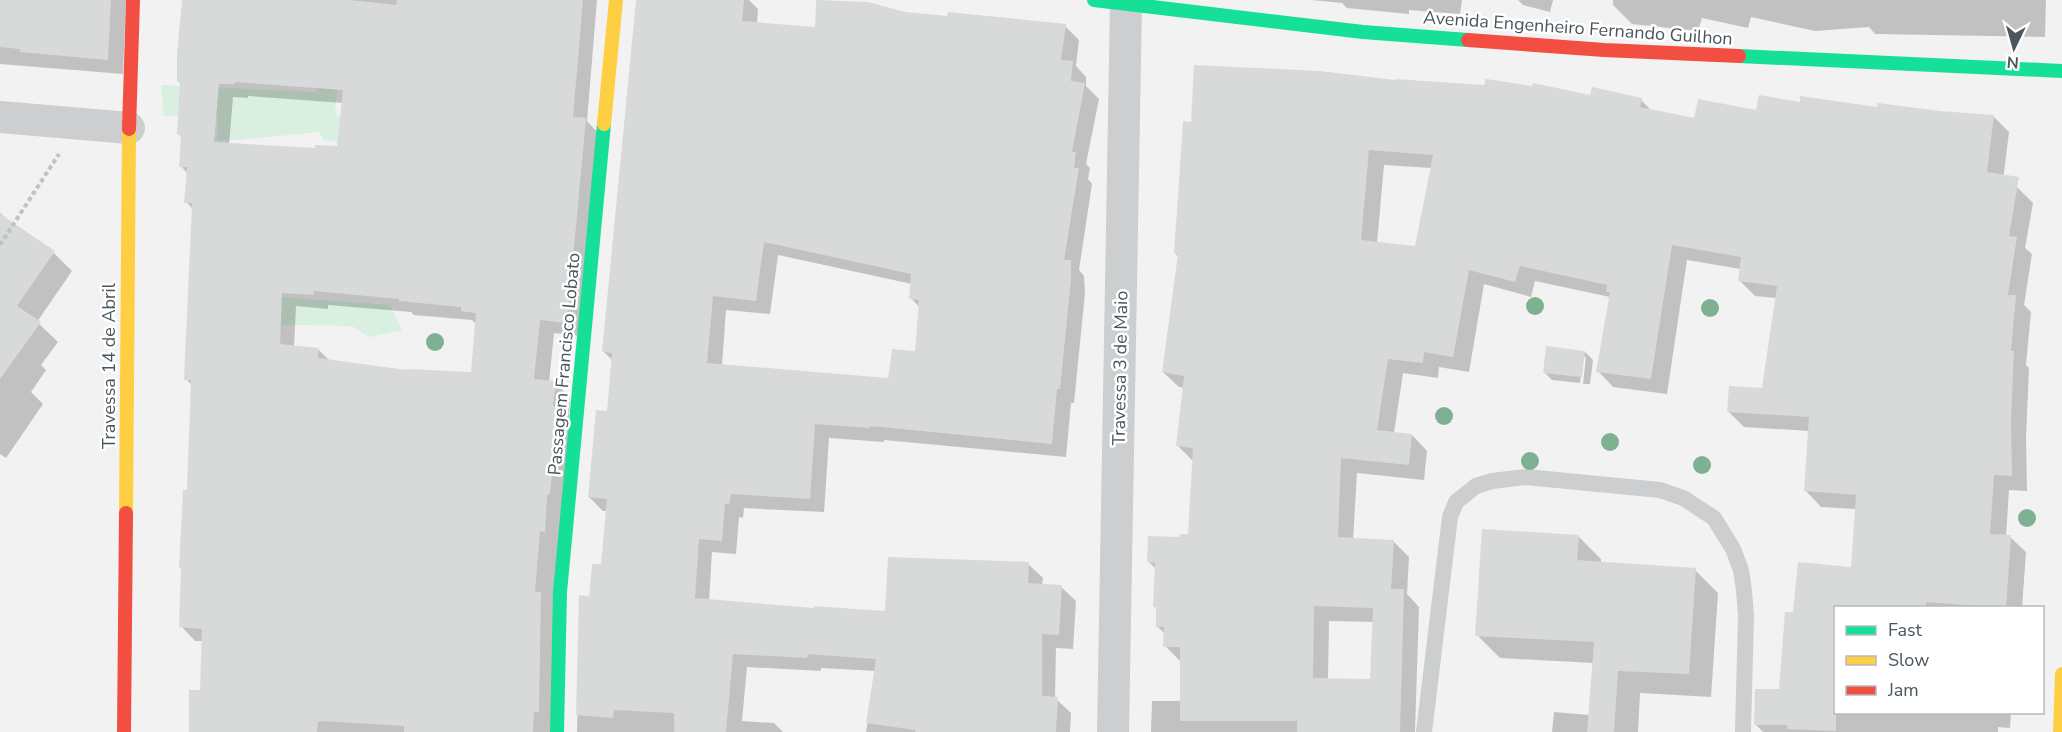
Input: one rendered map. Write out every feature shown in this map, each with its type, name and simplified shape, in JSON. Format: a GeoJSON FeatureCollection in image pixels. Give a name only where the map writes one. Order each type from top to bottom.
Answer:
{"type":"FeatureCollection","features":[{"type":"Feature","properties":{"kind":"street","name":"Travessa 14 de Abril"},"geometry":{"type":"LineString","coordinates":[[124,732],[129,128],[133,0]]}},
{"type":"Feature","properties":{"kind":"street","name":"Passagem Francisco Lobato"},"geometry":{"type":"LineString","coordinates":[[556,732],[560,592],[616,0]]}},
{"type":"Feature","properties":{"kind":"street","name":"Avenida Engenheiro Fernando Guilhon"},"geometry":{"type":"LineString","coordinates":[[1094,0],[1165,3],[1364,32],[1604,50],[2062,71]]}},
{"type":"Feature","properties":{"kind":"street","name":"Travessa 3 de Maio"},"geometry":{"type":"LineString","coordinates":[[1113,732],[1126,3]]}},
{"type":"Feature","properties":{"kind":"street"},"geometry":{"type":"LineString","coordinates":[[0,117],[129,128]]}},
{"type":"Feature","properties":{"kind":"street"},"geometry":{"type":"LineString","coordinates":[[2060,732],[2062,674]]}},
{"type":"Feature","properties":{"kind":"lane"},"geometry":{"type":"LineString","coordinates":[[1424,732],[1450,517],[1456,502],[1476,486],[1492,481],[1526,477],[1660,490],[1683,498],[1714,518],[1733,549],[1744,591],[1746,616],[1743,732]]}},
{"type":"Feature","properties":{"kind":"path"},"geometry":{"type":"LineString","coordinates":[[0,244],[79,123]]}},
{"type":"Feature","properties":{"kind":"green space"},"geometry":{"type":"Polygon","coordinates":[[[326,0],[357,0],[347,64],[338,75],[335,115],[355,119],[354,144],[324,140],[319,132],[217,140],[218,116],[164,116],[161,85],[317,92],[326,0]]]}},
{"type":"Feature","properties":{"kind":"green space"},"geometry":{"type":"Polygon","coordinates":[[[193,291],[390,305],[402,330],[369,337],[352,326],[195,323],[193,291]]]}},
{"type":"Feature","properties":{"kind":"building"},"geometry":{"type":"Polygon","coordinates":[[[0,0],[111,0],[108,60],[20,52],[20,49],[0,47],[0,0]]]}},
{"type":"Feature","properties":{"kind":"building"},"geometry":{"type":"Polygon","coordinates":[[[182,0],[351,0],[396,5],[397,0],[583,0],[573,117],[586,118],[567,323],[540,320],[534,379],[556,381],[553,406],[559,407],[545,532],[540,531],[537,566],[535,592],[541,592],[539,712],[534,712],[533,732],[404,732],[404,726],[320,721],[317,732],[189,732],[189,690],[200,690],[202,629],[179,627],[181,568],[179,568],[183,490],[187,490],[191,380],[184,380],[192,203],[184,203],[187,167],[179,167],[181,135],[177,135],[180,82],[177,82],[182,0]],[[235,82],[235,84],[219,84],[214,142],[315,148],[315,145],[337,146],[343,90],[235,82]],[[314,291],[314,295],[282,293],[280,344],[319,348],[318,358],[407,370],[471,372],[476,313],[461,311],[461,307],[314,291]]]}},
{"type":"Feature","properties":{"kind":"building"},"geometry":{"type":"Polygon","coordinates":[[[636,0],[744,0],[742,21],[815,27],[816,0],[868,2],[905,12],[947,16],[948,12],[1066,24],[1061,60],[1073,61],[1071,81],[1085,83],[1072,152],[1076,152],[1074,168],[1079,168],[1064,260],[1071,260],[1071,279],[1052,444],[871,426],[870,428],[815,424],[810,499],[731,494],[729,504],[725,504],[722,541],[699,539],[695,598],[814,608],[814,606],[885,611],[888,557],[1029,562],[1028,583],[1062,585],[1059,635],[1042,634],[1042,696],[1058,697],[1056,732],[915,732],[915,730],[866,723],[876,659],[808,654],[807,658],[733,654],[726,732],[674,732],[674,713],[614,710],[613,718],[576,715],[579,595],[589,596],[592,564],[601,564],[607,499],[588,497],[596,410],[607,411],[612,353],[602,352],[636,0]],[[764,242],[756,301],[713,296],[707,363],[888,378],[892,349],[915,351],[919,300],[909,299],[911,274],[764,242]]]}},
{"type":"Feature","properties":{"kind":"building"},"geometry":{"type":"Polygon","coordinates":[[[1194,65],[1320,71],[1395,80],[1484,85],[1486,79],[1532,86],[1533,83],[1590,95],[1592,87],[1642,98],[1640,107],[1694,118],[1698,99],[1756,110],[1759,95],[1800,102],[1800,96],[1877,107],[1878,103],[1994,115],[1987,172],[2019,177],[2009,236],[2017,237],[2008,295],[2016,295],[2011,351],[2014,351],[2011,422],[2012,476],[1994,475],[1990,534],[2011,535],[2006,606],[1926,602],[1926,606],[1834,606],[1836,731],[1787,729],[1787,725],[1754,725],[1755,689],[1779,689],[1785,612],[1793,612],[1798,562],[1851,567],[1856,495],[1804,491],[1809,417],[1727,412],[1729,386],[1762,388],[1777,286],[1738,281],[1741,257],[1672,245],[1651,379],[1596,372],[1610,292],[1606,292],[1607,285],[1520,266],[1515,282],[1469,270],[1453,357],[1424,352],[1423,363],[1388,359],[1377,430],[1412,434],[1409,465],[1341,458],[1338,537],[1394,540],[1391,589],[1404,589],[1400,732],[1297,732],[1297,721],[1180,721],[1180,647],[1163,647],[1164,627],[1156,627],[1156,607],[1153,607],[1155,563],[1147,562],[1148,536],[1179,537],[1180,534],[1188,534],[1193,448],[1176,446],[1184,376],[1162,372],[1178,254],[1174,253],[1183,121],[1191,122],[1194,65]],[[1369,150],[1361,240],[1415,246],[1433,155],[1369,150]],[[1314,606],[1313,678],[1370,679],[1373,608],[1314,606]]]}},
{"type":"Feature","properties":{"kind":"building"},"geometry":{"type":"Polygon","coordinates":[[[0,214],[55,251],[17,306],[41,322],[0,379],[0,214]]]}},
{"type":"Feature","properties":{"kind":"building"},"geometry":{"type":"Polygon","coordinates":[[[1546,346],[1585,351],[1582,377],[1543,373],[1546,346]]]}},
{"type":"Feature","properties":{"kind":"building"},"geometry":{"type":"Polygon","coordinates":[[[1482,529],[1579,535],[1577,560],[1696,568],[1689,674],[1618,671],[1614,732],[1587,732],[1594,642],[1475,636],[1482,529]]]}},
{"type":"Feature","properties":{"kind":"traffic: fast"},"geometry":{"type":"LineString","coordinates":[[1094,0],[1363,32],[1468,40]]}},
{"type":"Feature","properties":{"kind":"traffic: fast"},"geometry":{"type":"LineString","coordinates":[[1739,56],[2062,71]]}},
{"type":"Feature","properties":{"kind":"traffic: fast"},"geometry":{"type":"LineString","coordinates":[[557,732],[560,592],[604,124]]}},
{"type":"Feature","properties":{"kind":"traffic: slow"},"geometry":{"type":"LineString","coordinates":[[604,124],[616,0]]}},
{"type":"Feature","properties":{"kind":"traffic: slow"},"geometry":{"type":"LineString","coordinates":[[126,513],[129,129]]}},
{"type":"Feature","properties":{"kind":"traffic: slow"},"geometry":{"type":"LineString","coordinates":[[2060,732],[2062,674]]}},
{"type":"Feature","properties":{"kind":"traffic: jam"},"geometry":{"type":"LineString","coordinates":[[129,129],[133,0]]}},
{"type":"Feature","properties":{"kind":"traffic: jam"},"geometry":{"type":"LineString","coordinates":[[1468,40],[1604,50],[1739,56]]}},
{"type":"Feature","properties":{"kind":"traffic: jam"},"geometry":{"type":"LineString","coordinates":[[124,732],[126,513]]}}]}
